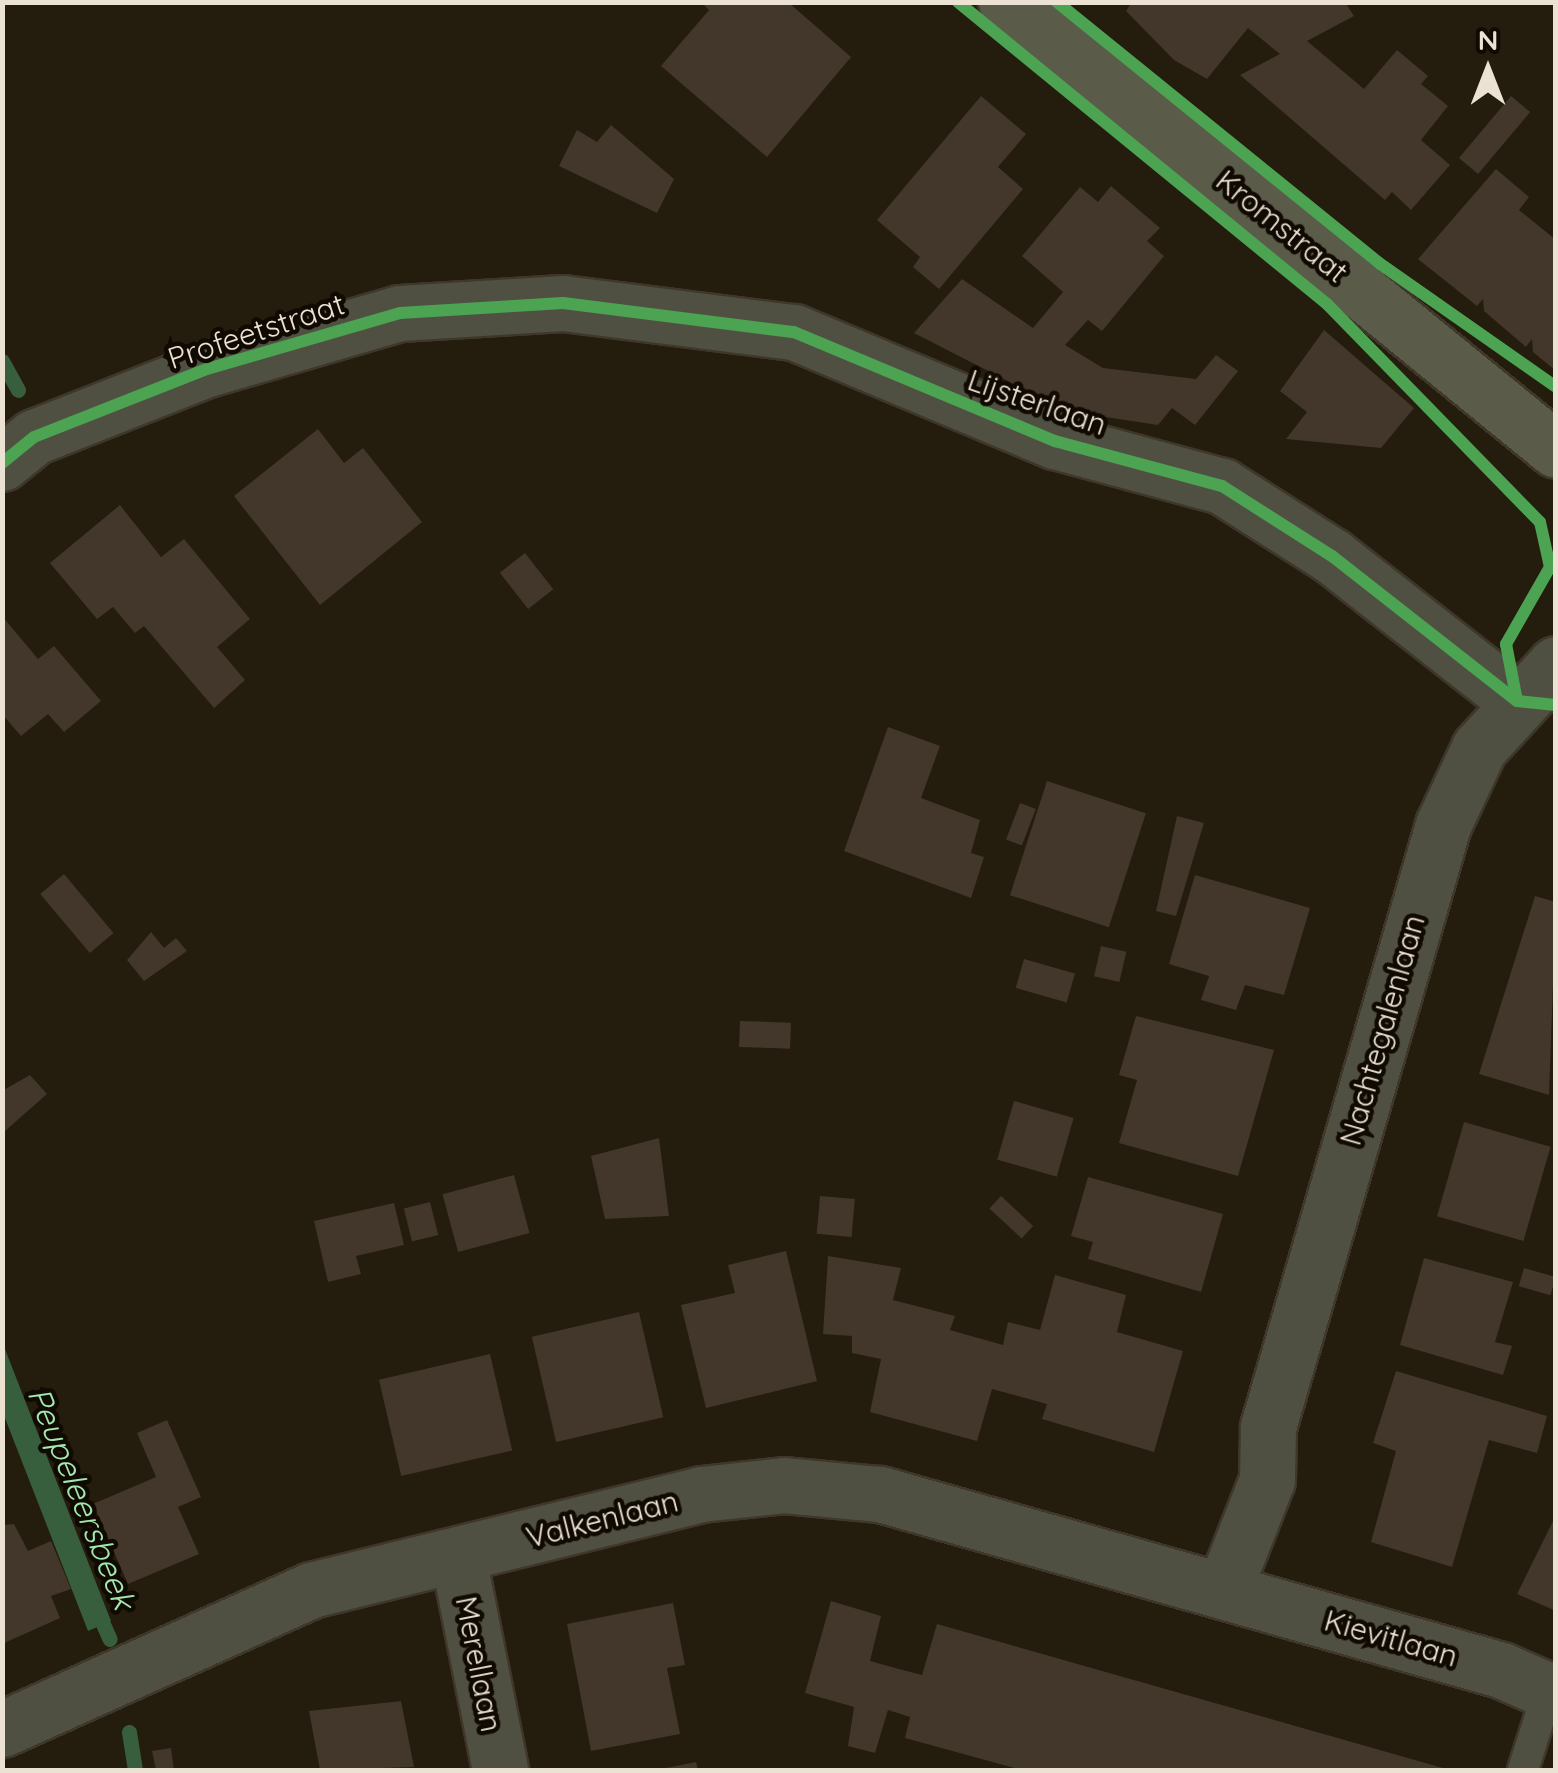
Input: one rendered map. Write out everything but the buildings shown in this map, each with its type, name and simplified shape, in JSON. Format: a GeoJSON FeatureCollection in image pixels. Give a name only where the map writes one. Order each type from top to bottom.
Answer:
{"type":"FeatureCollection","features":[{"type":"Feature","properties":{"kind":"main road","name":"Kromstraat"},"geometry":{"type":"LineString","coordinates":[[1006,2],[1556,450]]}},
{"type":"Feature","properties":{"kind":"street","name":"Profeetstraat"},"geometry":{"type":"LineString","coordinates":[[2,463],[34,437],[207,369],[400,313],[480,302]]}},
{"type":"Feature","properties":{"kind":"street","name":"Lijsterlaan"},"geometry":{"type":"LineString","coordinates":[[480,302],[794,332],[1055,441],[1222,486],[1536,682]]}},
{"type":"Feature","properties":{"kind":"street","name":"Nachtegalenlaan"},"geometry":{"type":"LineString","coordinates":[[1224,1589],[1240,1534],[1256,1518],[1267,1480],[1268,1427],[1443,825],[1479,748],[1536,682]]}},
{"type":"Feature","properties":{"kind":"street","name":"Valkenlaan"},"geometry":{"type":"LineString","coordinates":[[2,1729],[311,1590],[458,1557],[701,1494],[784,1485],[880,1494],[1224,1589]]}},
{"type":"Feature","properties":{"kind":"street","name":"Merellaan"},"geometry":{"type":"LineString","coordinates":[[458,1557],[500,1770]]}},
{"type":"Feature","properties":{"kind":"street","name":"Kievitlaan"},"geometry":{"type":"LineString","coordinates":[[1224,1589],[1552,1692]]}},
{"type":"Feature","properties":{"kind":"lane"},"geometry":{"type":"LineString","coordinates":[[1524,1770],[1552,1692]]}},
{"type":"Feature","properties":{"kind":"shaded area"},"geometry":{"type":"Polygon","coordinates":[[[3,1344],[111,1621],[88,1631],[3,1413],[3,1344]]]}},
{"type":"Feature","properties":{"kind":"waterway","name":"Peupeleersbeek"},"geometry":{"type":"LineString","coordinates":[[2,361],[18,390]]}},
{"type":"Feature","properties":{"kind":"waterway","name":"Peupeleersbeek"},"geometry":{"type":"LineString","coordinates":[[95,1606],[110,1639]]}},
{"type":"Feature","properties":{"kind":"waterway","name":"Peupeleersbeek"},"geometry":{"type":"LineString","coordinates":[[129,1732],[135,1770]]}},
{"type":"Feature","properties":{"kind":"cycle path"},"geometry":{"type":"LineString","coordinates":[[958,2],[1327,304],[1540,522],[1550,567],[1506,644],[1517,701]]}},
{"type":"Feature","properties":{"kind":"cycle path"},"geometry":{"type":"LineString","coordinates":[[1057,2],[1379,263],[1556,387]]}},
{"type":"Feature","properties":{"kind":"cycle path"},"geometry":{"type":"LineString","coordinates":[[2,463],[34,437],[207,369],[400,313],[563,303],[794,332],[1055,441],[1222,486],[1332,556],[1517,701],[1556,705]]}}]}
